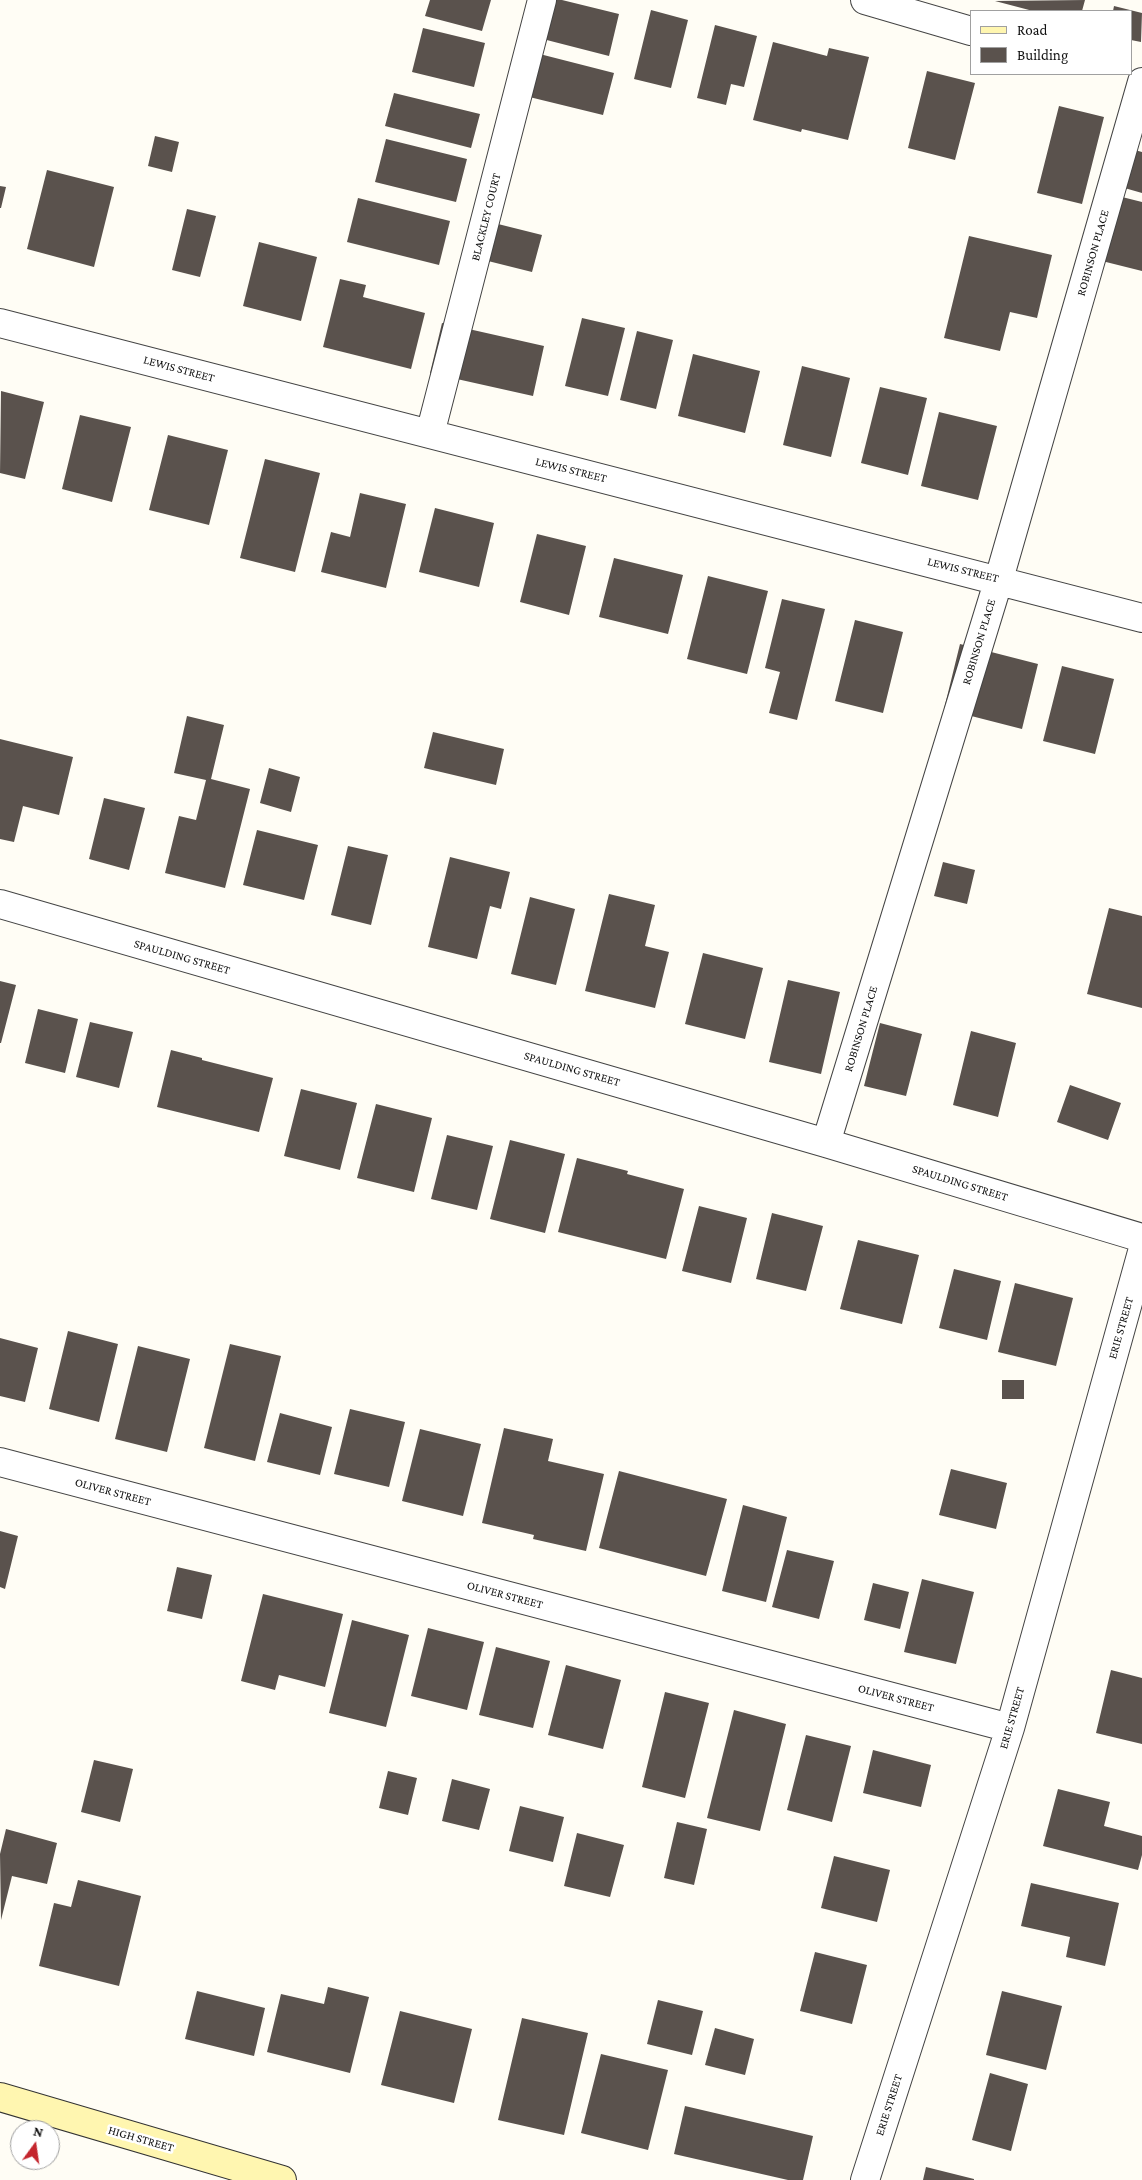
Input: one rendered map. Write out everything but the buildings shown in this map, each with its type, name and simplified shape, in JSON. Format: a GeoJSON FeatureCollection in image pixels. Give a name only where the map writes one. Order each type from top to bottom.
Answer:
{"type":"FeatureCollection","features":[{"type":"Feature","properties":{"kind":"main road","name":"HIGH STREET"},"geometry":{"type":"LineString","coordinates":[[0,2097],[282,2180]]}},
{"type":"Feature","properties":{"kind":"street","name":"BLACKLEY COURT"},"geometry":{"type":"LineString","coordinates":[[430,434],[542,0]]}},
{"type":"Feature","properties":{"kind":"street"},"geometry":{"type":"LineString","coordinates":[[866,0],[970,30]]}},
{"type":"Feature","properties":{"kind":"street"},"geometry":{"type":"LineString","coordinates":[[1123,75],[1142,81]]}},
{"type":"Feature","properties":{"kind":"street","name":"ROBINSON PLACE"},"geometry":{"type":"LineString","coordinates":[[826,1143],[998,579],[1142,81]]}},
{"type":"Feature","properties":{"kind":"street","name":"LEWIS STREET"},"geometry":{"type":"LineString","coordinates":[[0,322],[998,579],[1142,618]]}},
{"type":"Feature","properties":{"kind":"street","name":"SPAULDING STREET"},"geometry":{"type":"LineString","coordinates":[[0,904],[826,1143],[1142,1238]]}},
{"type":"Feature","properties":{"kind":"street","name":"ERIE STREET"},"geometry":{"type":"LineString","coordinates":[[865,2180],[1010,1728],[1142,1252]]}},
{"type":"Feature","properties":{"kind":"street","name":"OLIVER STREET"},"geometry":{"type":"LineString","coordinates":[[0,1462],[1010,1728]]}}]}
